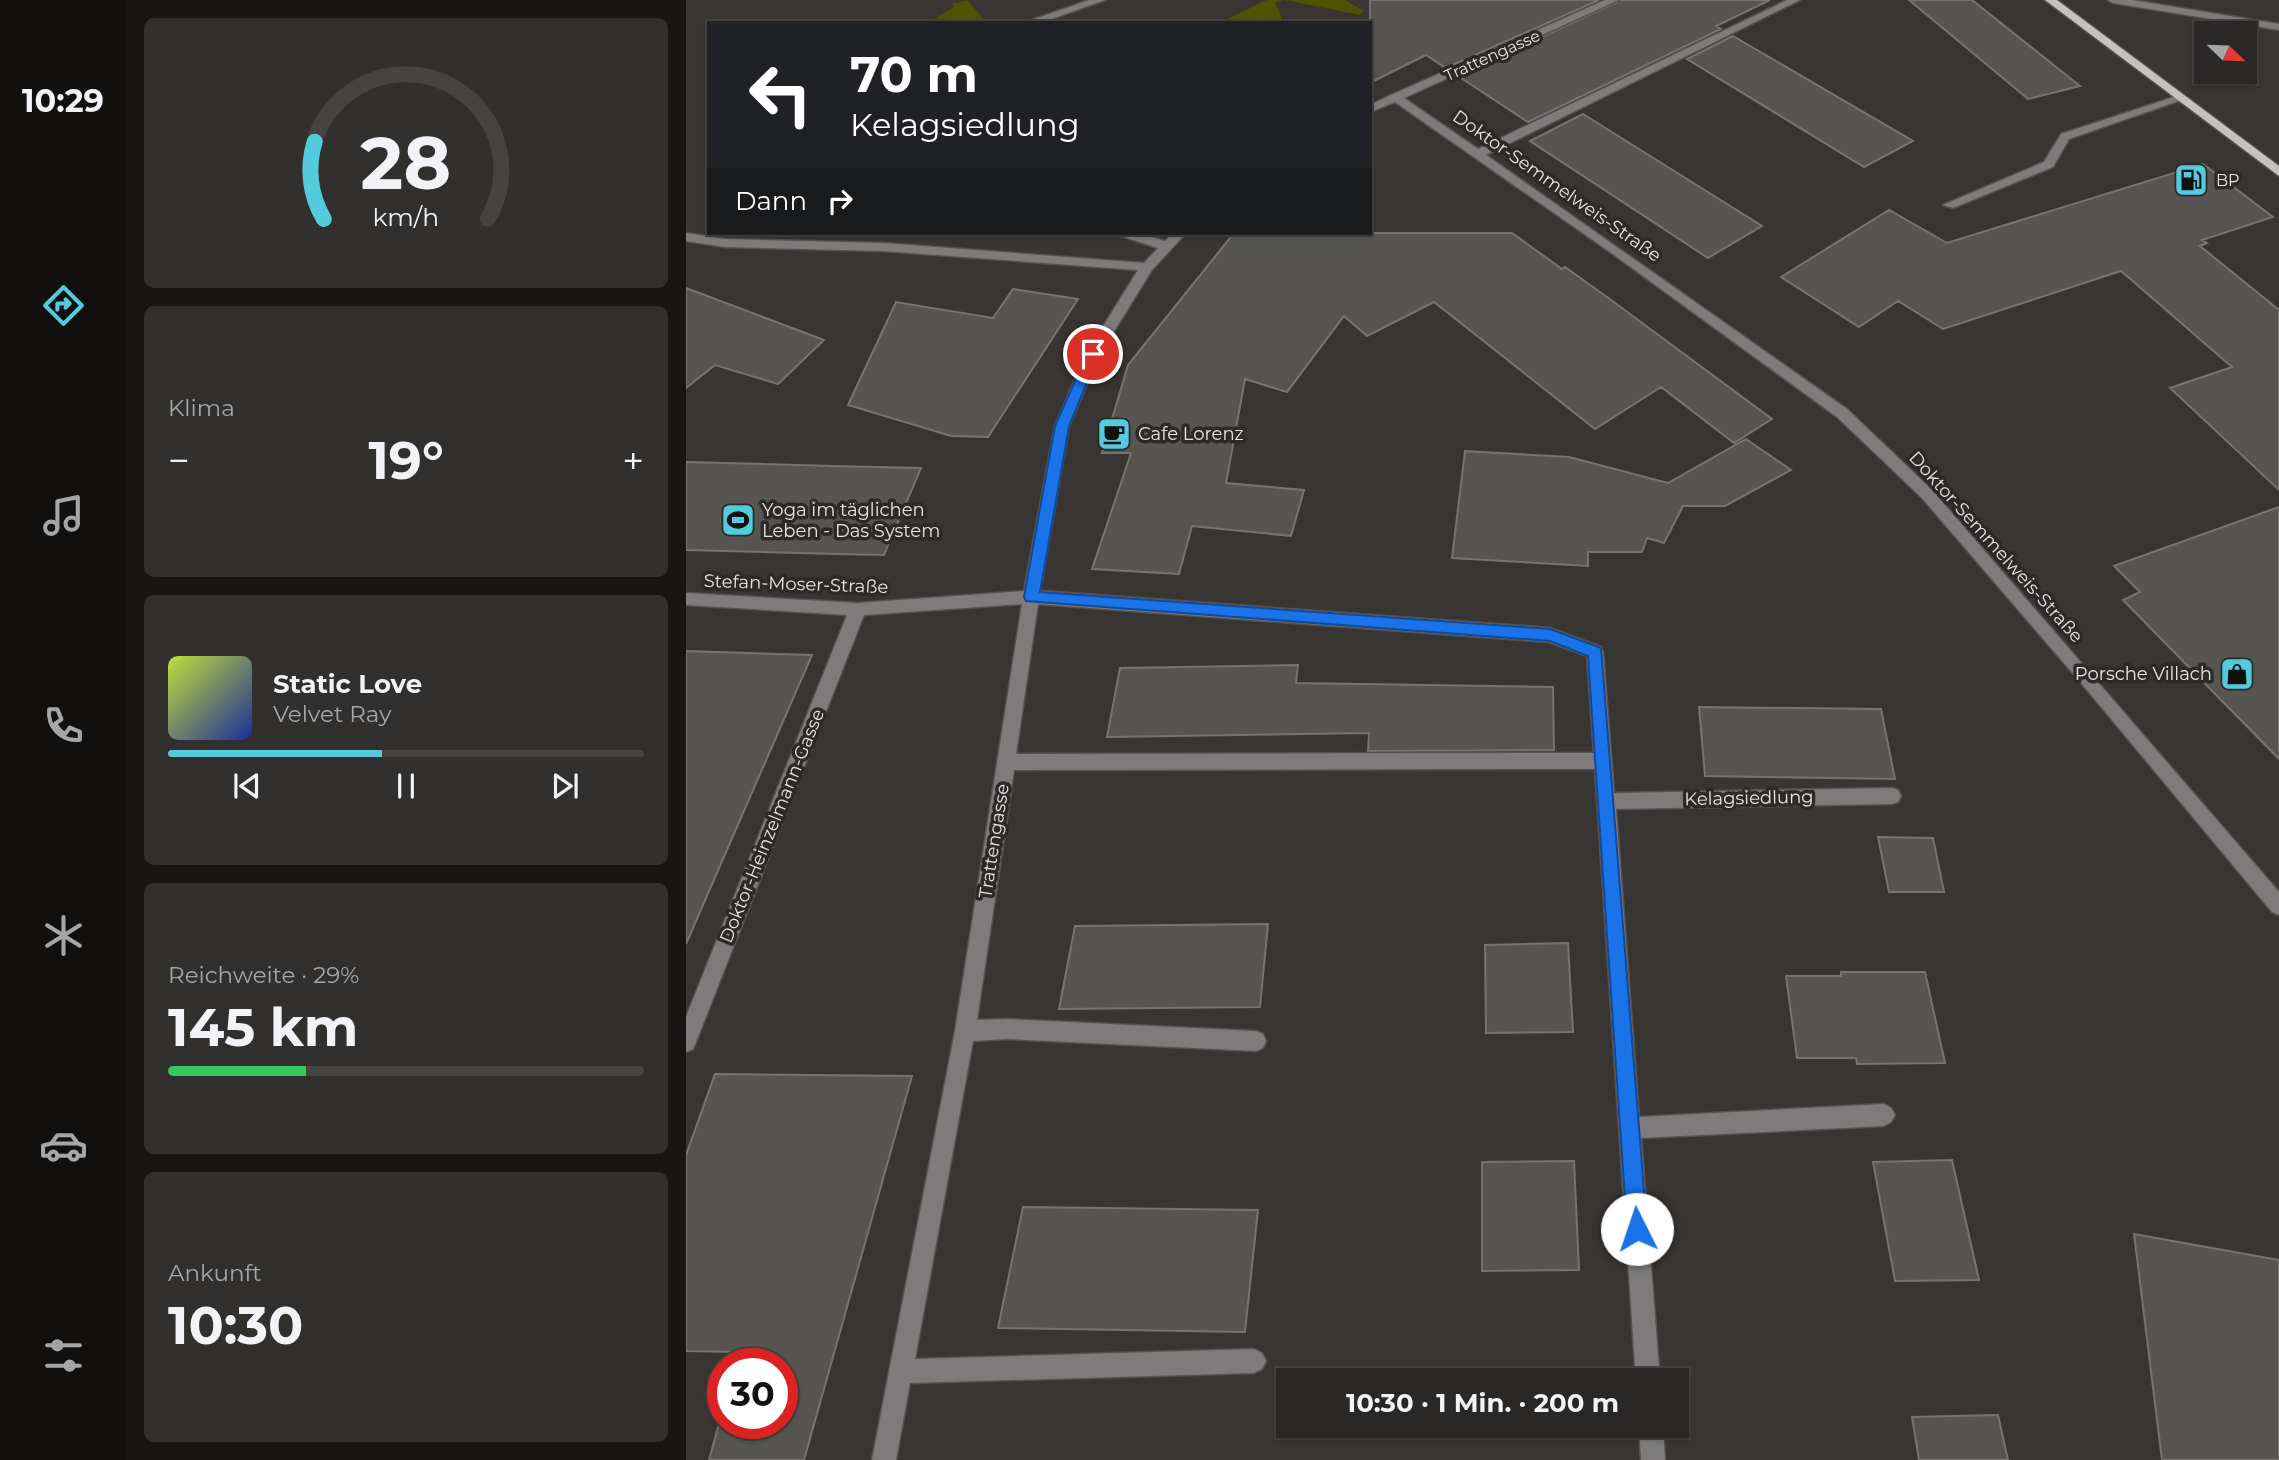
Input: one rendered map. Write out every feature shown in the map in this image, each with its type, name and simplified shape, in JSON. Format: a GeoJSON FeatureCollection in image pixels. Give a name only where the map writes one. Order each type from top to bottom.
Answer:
{"type":"FeatureCollection","features":[{"type":"Feature","properties":{"kind":"main road"},"geometry":{"type":"LineString","coordinates":[[2050,0],[2279,172]]}},
{"type":"Feature","properties":{"kind":"street"},"geometry":{"type":"LineString","coordinates":[[1034,21],[1100,0]]}},
{"type":"Feature","properties":{"kind":"street","name":"Trattengasse"},"geometry":{"type":"LineString","coordinates":[[1372,109],[1614,0]]}},
{"type":"Feature","properties":{"kind":"street"},"geometry":{"type":"LineString","coordinates":[[1478,154],[1794,0]]}},
{"type":"Feature","properties":{"kind":"street"},"geometry":{"type":"LineString","coordinates":[[2113,0],[2279,27]]}},
{"type":"Feature","properties":{"kind":"street"},"geometry":{"type":"LineString","coordinates":[[2217,0],[2225,17]]}},
{"type":"Feature","properties":{"kind":"street","name":"Doktor-Semmelweis-Straße"},"geometry":{"type":"LineString","coordinates":[[1395,97],[1842,413],[1927,494],[2088,679],[2279,906]]}},
{"type":"Feature","properties":{"kind":"street"},"geometry":{"type":"LineString","coordinates":[[1949,205],[2049,164],[2065,137],[2181,99]]}},
{"type":"Feature","properties":{"kind":"street","name":"Trattengasse"},"geometry":{"type":"LineString","coordinates":[[1139,235],[1173,240]]}},
{"type":"Feature","properties":{"kind":"street"},"geometry":{"type":"LineString","coordinates":[[686,237],[716,244],[806,243],[954,250],[1147,267]]}},
{"type":"Feature","properties":{"kind":"street","name":"Trattengasse"},"geometry":{"type":"LineString","coordinates":[[884,1460],[965,1031],[1031,597],[1062,426],[1093,354],[1147,267],[1173,240]]}},
{"type":"Feature","properties":{"kind":"street"},"geometry":{"type":"LineString","coordinates":[[1031,597],[1550,635],[1595,652],[1647,1368]]}},
{"type":"Feature","properties":{"kind":"street","name":"Stefan-Moser-Straße"},"geometry":{"type":"LineString","coordinates":[[686,599],[858,609],[1031,597]]}},
{"type":"Feature","properties":{"kind":"street","name":"Doktor-Heinzelmann-Gasse"},"geometry":{"type":"LineString","coordinates":[[686,1042],[858,609]]}},
{"type":"Feature","properties":{"kind":"street"},"geometry":{"type":"LineString","coordinates":[[1005,762],[1603,761]]}},
{"type":"Feature","properties":{"kind":"street","name":"Kelagsiedlung"},"geometry":{"type":"LineString","coordinates":[[1606,801],[1892,796]]}},
{"type":"Feature","properties":{"kind":"street"},"geometry":{"type":"LineString","coordinates":[[965,1031],[1007,1029],[1256,1041]]}},
{"type":"Feature","properties":{"kind":"street"},"geometry":{"type":"LineString","coordinates":[[1630,1128],[1884,1115]]}},
{"type":"Feature","properties":{"kind":"street"},"geometry":{"type":"LineString","coordinates":[[901,1371],[1254,1361]]}},
{"type":"Feature","properties":{"kind":"street"},"geometry":{"type":"LineString","coordinates":[[1652,1438],[1653,1460]]}},
{"type":"Feature","properties":{"kind":"shaded area"},"geometry":{"type":"Polygon","coordinates":[[[1267,0],[1283,0],[1275,3],[1282,18],[1280,21],[1223,21],[1267,0]]]}},
{"type":"Feature","properties":{"kind":"shaded area"},"geometry":{"type":"Polygon","coordinates":[[[1285,0],[1345,0],[1364,11],[1360,15],[1285,0]]]}},
{"type":"Feature","properties":{"kind":"shaded area"},"geometry":{"type":"Polygon","coordinates":[[[968,1],[985,21],[930,21],[954,7],[952,3],[968,1]]]}},
{"type":"Feature","properties":{"kind":"building"},"geometry":{"type":"Polygon","coordinates":[[[1370,0],[1599,0],[1446,68],[1426,55],[1372,82],[1370,0]]]}},
{"type":"Feature","properties":{"kind":"building"},"geometry":{"type":"Polygon","coordinates":[[[1621,0],[1770,0],[1716,26],[1721,29],[1528,122],[1458,76],[1621,0]]]}},
{"type":"Feature","properties":{"kind":"building"},"geometry":{"type":"Polygon","coordinates":[[[1909,0],[1972,0],[2080,86],[2028,99],[1909,0]]]}},
{"type":"Feature","properties":{"kind":"building"},"geometry":{"type":"Polygon","coordinates":[[[1733,36],[1913,141],[1864,167],[1687,59],[1733,36]]]}},
{"type":"Feature","properties":{"kind":"building"},"geometry":{"type":"Polygon","coordinates":[[[1583,114],[1762,226],[1708,258],[1530,141],[1583,114]]]}},
{"type":"Feature","properties":{"kind":"building"},"geometry":{"type":"Polygon","coordinates":[[[2203,164],[2273,217],[2202,240],[2207,243],[2200,246],[2279,310],[2279,490],[2170,388],[2232,367],[2121,271],[1943,329],[1898,301],[1859,327],[1781,277],[1889,210],[1947,243],[2203,164]]]}},
{"type":"Feature","properties":{"kind":"building"},"geometry":{"type":"Polygon","coordinates":[[[1512,233],[1607,297],[1772,419],[1734,443],[1661,387],[1595,429],[1434,302],[1367,336],[1344,316],[1287,392],[1245,379],[1226,483],[1304,490],[1291,536],[1192,526],[1179,574],[1092,569],[1131,453],[1102,453],[1128,365],[1232,235],[1512,233]]]}},
{"type":"Feature","properties":{"kind":"building"},"geometry":{"type":"Polygon","coordinates":[[[686,288],[824,340],[778,384],[715,365],[686,388],[686,288]]]}},
{"type":"Feature","properties":{"kind":"building"},"geometry":{"type":"Polygon","coordinates":[[[1013,289],[1078,299],[988,437],[951,436],[848,405],[896,302],[993,318],[1013,289]]]}},
{"type":"Feature","properties":{"kind":"building"},"geometry":{"type":"Polygon","coordinates":[[[1746,439],[1791,470],[1725,506],[1683,506],[1664,543],[1647,538],[1642,552],[1588,552],[1588,566],[1452,558],[1465,451],[1569,457],[1668,483],[1746,439]]]}},
{"type":"Feature","properties":{"kind":"building"},"geometry":{"type":"Polygon","coordinates":[[[686,462],[921,468],[884,555],[836,554],[686,550],[686,462]]]}},
{"type":"Feature","properties":{"kind":"building","name":"Porsche Villach"},"geometry":{"type":"Polygon","coordinates":[[[2279,507],[2279,759],[2123,600],[2140,592],[2114,566],[2279,507]]]}},
{"type":"Feature","properties":{"kind":"building"},"geometry":{"type":"Polygon","coordinates":[[[686,651],[812,655],[686,944],[686,651]]]}},
{"type":"Feature","properties":{"kind":"building"},"geometry":{"type":"Polygon","coordinates":[[[1298,665],[1296,683],[1553,687],[1554,750],[1368,751],[1369,733],[1107,737],[1120,668],[1298,665]]]}},
{"type":"Feature","properties":{"kind":"building"},"geometry":{"type":"Polygon","coordinates":[[[1699,707],[1881,709],[1895,779],[1705,776],[1699,707]]]}},
{"type":"Feature","properties":{"kind":"building"},"geometry":{"type":"Polygon","coordinates":[[[1878,837],[1933,838],[1944,892],[1889,892],[1878,837]]]}},
{"type":"Feature","properties":{"kind":"building"},"geometry":{"type":"Polygon","coordinates":[[[1268,924],[1260,1007],[1059,1009],[1075,926],[1268,924]]]}},
{"type":"Feature","properties":{"kind":"building"},"geometry":{"type":"Polygon","coordinates":[[[1568,943],[1573,1032],[1486,1033],[1485,945],[1568,943]]]}},
{"type":"Feature","properties":{"kind":"building"},"geometry":{"type":"Polygon","coordinates":[[[1841,972],[1925,972],[1945,1063],[1857,1064],[1856,1058],[1797,1058],[1786,976],[1841,976],[1841,972]]]}},
{"type":"Feature","properties":{"kind":"building"},"geometry":{"type":"Polygon","coordinates":[[[715,1074],[912,1076],[804,1460],[709,1460],[715,1439],[798,1439],[798,1348],[707,1348],[707,1351],[686,1351],[686,1155],[715,1074]]]}},
{"type":"Feature","properties":{"kind":"building"},"geometry":{"type":"Polygon","coordinates":[[[1952,1160],[1979,1280],[1895,1281],[1873,1162],[1952,1160]]]}},
{"type":"Feature","properties":{"kind":"building"},"geometry":{"type":"Polygon","coordinates":[[[1574,1161],[1579,1270],[1482,1271],[1482,1162],[1574,1161]]]}},
{"type":"Feature","properties":{"kind":"building"},"geometry":{"type":"Polygon","coordinates":[[[1023,1207],[1258,1210],[1245,1332],[998,1328],[1023,1207]]]}},
{"type":"Feature","properties":{"kind":"building"},"geometry":{"type":"Polygon","coordinates":[[[2134,1234],[2279,1260],[2279,1460],[2162,1460],[2134,1234]]]}},
{"type":"Feature","properties":{"kind":"building"},"geometry":{"type":"Polygon","coordinates":[[[1998,1415],[2008,1460],[1919,1460],[1912,1417],[1998,1415]]]}},
{"type":"Feature","properties":{"kind":"place","name":"BP"},"geometry":{"type":"Point","coordinates":[2191,180]}},
{"type":"Feature","properties":{"kind":"place","name":"Cafe Lorenz"},"geometry":{"type":"Point","coordinates":[1114,434]}},
{"type":"Feature","properties":{"kind":"place","name":"Yoga im täglichen Leben - Das System"},"geometry":{"type":"Point","coordinates":[738,520]}},
{"type":"Feature","properties":{"kind":"place","name":"Porsche Villach"},"geometry":{"type":"Point","coordinates":[2237,674]}},
{"type":"Feature","properties":{"kind":"route"},"geometry":{"type":"LineString","coordinates":[[1093,354],[1062,426],[1031,597],[1550,635],[1595,652],[1637,1229]]}}]}
